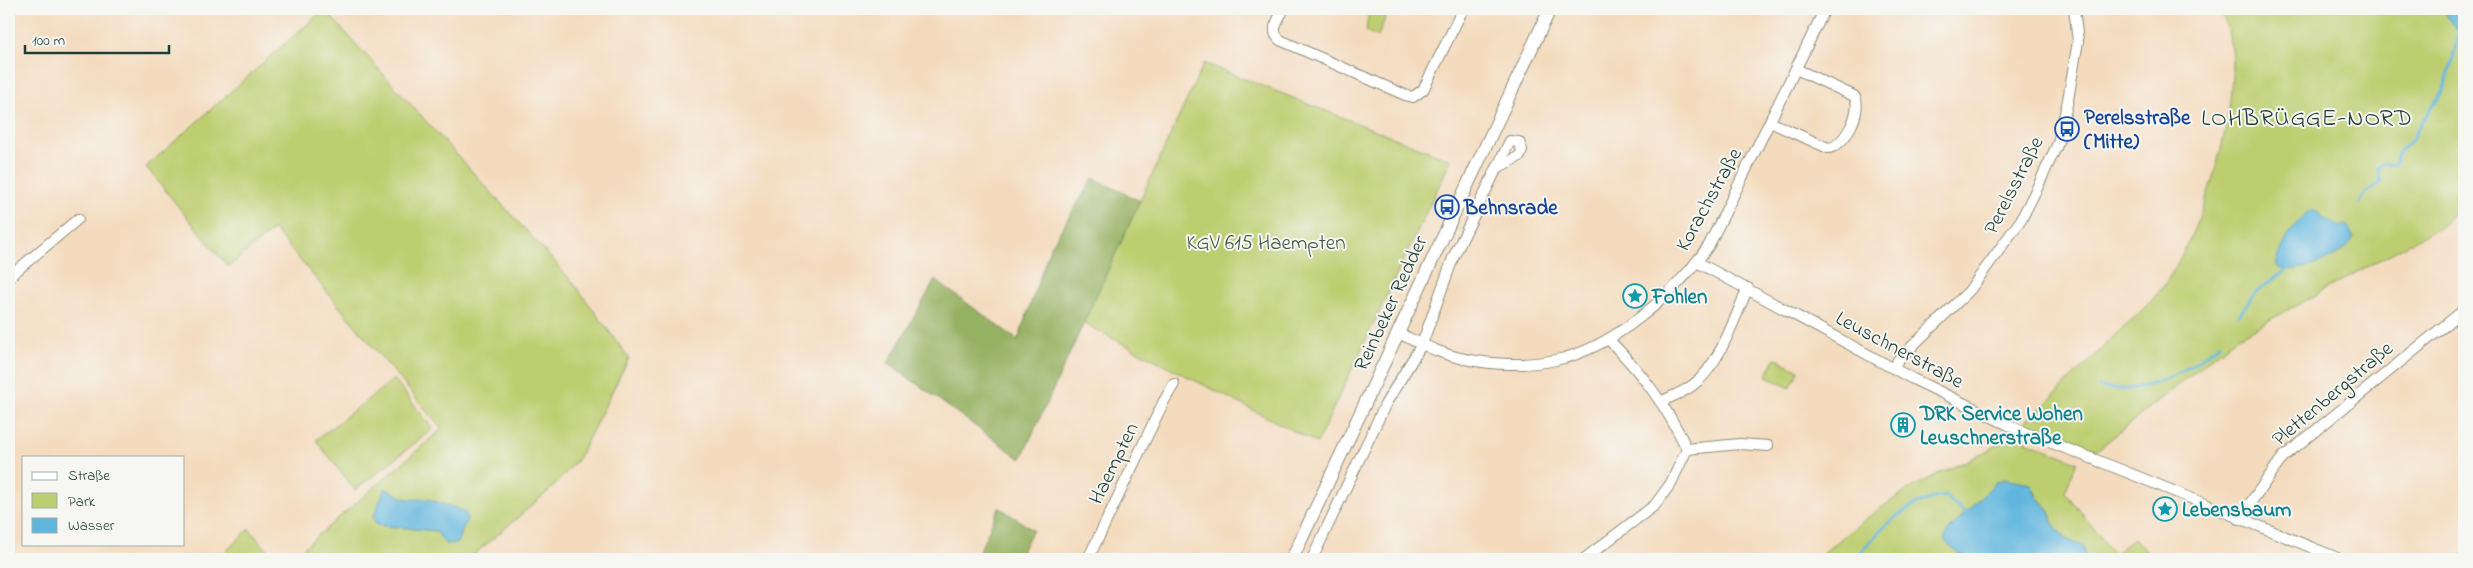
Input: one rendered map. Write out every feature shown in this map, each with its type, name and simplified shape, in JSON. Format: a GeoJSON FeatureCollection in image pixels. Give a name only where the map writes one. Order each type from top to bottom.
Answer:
{"type":"FeatureCollection","features":[{"type":"Feature","properties":{"kind":"main road","name":"Reinbeker Redder"},"geometry":{"type":"LineString","coordinates":[[1292,559],[1550,9]]}},
{"type":"Feature","properties":{"kind":"street"},"geometry":{"type":"LineString","coordinates":[[1284,9],[1274,30],[1280,40],[1404,95],[1414,97],[1423,90],[1463,9]]}},
{"type":"Feature","properties":{"kind":"street","name":"Korachstraße"},"geometry":{"type":"LineString","coordinates":[[1398,333],[1464,359],[1526,363],[1557,360],[1608,339],[1664,297],[1697,262],[1717,230],[1825,9]]}},
{"type":"Feature","properties":{"kind":"street","name":"Perelsstraße"},"geometry":{"type":"LineString","coordinates":[[1894,368],[1898,360],[1969,291],[2021,220],[2040,184],[2058,143],[2068,100],[2078,41],[2074,9]]}},
{"type":"Feature","properties":{"kind":"street"},"geometry":{"type":"LineString","coordinates":[[1770,122],[1828,148],[1837,146],[1843,140],[1857,112],[1857,99],[1854,96],[1796,69]]}},
{"type":"Feature","properties":{"kind":"street","name":"Reinbeker Redder"},"geometry":{"type":"LineString","coordinates":[[1312,559],[1386,403],[1422,344],[1453,258],[1493,173]]}},
{"type":"Feature","properties":{"kind":"street"},"geometry":{"type":"LineString","coordinates":[[9,277],[78,219]]}},
{"type":"Feature","properties":{"kind":"street","name":"Leuschnerstraße"},"geometry":{"type":"LineString","coordinates":[[1697,262],[1935,391],[2021,432],[2119,469],[2340,559]]}},
{"type":"Feature","properties":{"kind":"street"},"geometry":{"type":"LineString","coordinates":[[1662,401],[1695,384],[1706,372],[1715,360],[1748,288]]}},
{"type":"Feature","properties":{"kind":"street","name":"Plettenbergstraße"},"geometry":{"type":"LineString","coordinates":[[2239,519],[2283,457],[2464,310]]}},
{"type":"Feature","properties":{"kind":"street"},"geometry":{"type":"LineString","coordinates":[[1608,339],[1628,358],[1662,401],[1687,448]]}},
{"type":"Feature","properties":{"kind":"street","name":"Haempten"},"geometry":{"type":"LineString","coordinates":[[1090,558],[1164,401],[1174,384]]}},
{"type":"Feature","properties":{"kind":"street"},"geometry":{"type":"LineString","coordinates":[[1687,448],[1740,444],[1768,446]]}},
{"type":"Feature","properties":{"kind":"street"},"geometry":{"type":"LineString","coordinates":[[1584,559],[1655,505],[1671,483],[1687,448]]}},
{"type":"Feature","properties":{"kind":"green space"},"geometry":{"type":"Polygon","coordinates":[[[324,9],[571,280],[629,358],[578,459],[552,488],[469,559],[295,559],[293,557],[442,429],[274,229],[228,267],[146,167],[324,9]],[[385,489],[377,525],[436,531],[457,543],[406,499],[385,489]]]}},
{"type":"Feature","properties":{"kind":"green space"},"geometry":{"type":"Polygon","coordinates":[[[2219,9],[2464,9],[2464,202],[2445,224],[2235,339],[2097,450],[2024,423],[2154,298],[2179,260],[2195,227],[2221,150],[2229,109],[2232,71],[2229,37],[2219,9]]]}},
{"type":"Feature","properties":{"kind":"green space"},"geometry":{"type":"Polygon","coordinates":[[[1369,11],[1386,15],[1378,37],[1366,31],[1369,11]]]}},
{"type":"Feature","properties":{"kind":"green space","name":"KGV 615 Haempten"},"geometry":{"type":"Polygon","coordinates":[[[1204,63],[1451,160],[1317,443],[1083,323],[1204,63]]]}},
{"type":"Feature","properties":{"kind":"green space"},"geometry":{"type":"Polygon","coordinates":[[[1093,178],[1140,201],[1021,459],[888,363],[935,280],[1018,340],[1050,248],[1093,178]]]}},
{"type":"Feature","properties":{"kind":"green space"},"geometry":{"type":"Polygon","coordinates":[[[1775,358],[1799,370],[1790,388],[1766,376],[1775,358]]]}},
{"type":"Feature","properties":{"kind":"green space"},"geometry":{"type":"Polygon","coordinates":[[[394,379],[433,429],[355,490],[316,440],[394,379]]]}},
{"type":"Feature","properties":{"kind":"green space"},"geometry":{"type":"Polygon","coordinates":[[[2012,435],[2077,462],[2065,492],[2114,554],[2134,538],[2151,556],[2151,559],[2086,559],[2083,546],[2066,539],[2052,522],[2050,511],[2037,497],[2034,489],[2025,483],[2008,480],[1995,483],[1947,532],[1956,552],[1964,556],[1964,559],[1816,559],[1867,518],[1907,491],[1979,455],[2012,435]]]}},
{"type":"Feature","properties":{"kind":"green space"},"geometry":{"type":"Polygon","coordinates":[[[999,507],[1033,530],[1018,559],[976,559],[999,507]]]}},
{"type":"Feature","properties":{"kind":"green space"},"geometry":{"type":"Polygon","coordinates":[[[249,529],[275,559],[218,559],[249,529]]]}},
{"type":"Feature","properties":{"kind":"water"},"geometry":{"type":"Polygon","coordinates":[[[2442,9],[2464,9],[2464,31],[2455,29],[2442,9]]]}},
{"type":"Feature","properties":{"kind":"water"},"geometry":{"type":"Polygon","coordinates":[[[2312,210],[2319,213],[2322,218],[2340,226],[2347,225],[2354,238],[2341,252],[2320,263],[2298,269],[2288,270],[2279,268],[2276,265],[2290,234],[2300,220],[2312,210]]]}},
{"type":"Feature","properties":{"kind":"water"},"geometry":{"type":"Polygon","coordinates":[[[2003,479],[2031,484],[2037,497],[2050,512],[2052,522],[2066,539],[2083,546],[2086,559],[1964,559],[1964,556],[1956,552],[1944,540],[1947,532],[1995,483],[2003,479]]]}},
{"type":"Feature","properties":{"kind":"water"},"geometry":{"type":"Polygon","coordinates":[[[385,488],[406,499],[428,499],[465,511],[467,519],[457,543],[445,544],[436,531],[377,525],[373,518],[385,488]]]}},
{"type":"Feature","properties":{"kind":"waterway"},"geometry":{"type":"LineString","coordinates":[[2360,203],[2365,194],[2381,182],[2378,169],[2383,163],[2393,165],[2396,162],[2396,157],[2400,150],[2413,139],[2421,123],[2440,96],[2448,76],[2459,30],[2464,22]]}},
{"type":"Feature","properties":{"kind":"waterway"},"geometry":{"type":"LineString","coordinates":[[2239,315],[2254,294],[2289,268]]}},
{"type":"Feature","properties":{"kind":"waterway"},"geometry":{"type":"LineString","coordinates":[[2099,387],[2132,388],[2164,380],[2194,364],[2220,343]]}},
{"type":"Feature","properties":{"kind":"waterway"},"geometry":{"type":"LineString","coordinates":[[1856,559],[1883,528],[1906,510],[1918,504],[1945,496],[1966,513]]}},
{"type":"Feature","properties":{"kind":"place","name":"Perelsstraße (Mitte)"},"geometry":{"type":"Point","coordinates":[2067,129]}},
{"type":"Feature","properties":{"kind":"place","name":"Behnsrade"},"geometry":{"type":"Point","coordinates":[1447,207]}},
{"type":"Feature","properties":{"kind":"place","name":"Fohlen"},"geometry":{"type":"Point","coordinates":[1635,296]}},
{"type":"Feature","properties":{"kind":"place","name":"DRK Service Wohen Leuschnerstraße"},"geometry":{"type":"Point","coordinates":[1903,425]}},
{"type":"Feature","properties":{"kind":"place","name":"Lebensbaum"},"geometry":{"type":"Point","coordinates":[2165,509]}},
{"type":"Feature","properties":{"kind":"district","name":"LOHBRÜGGE-NORD"},"geometry":{"type":"Point","coordinates":[2307,117]}}]}
